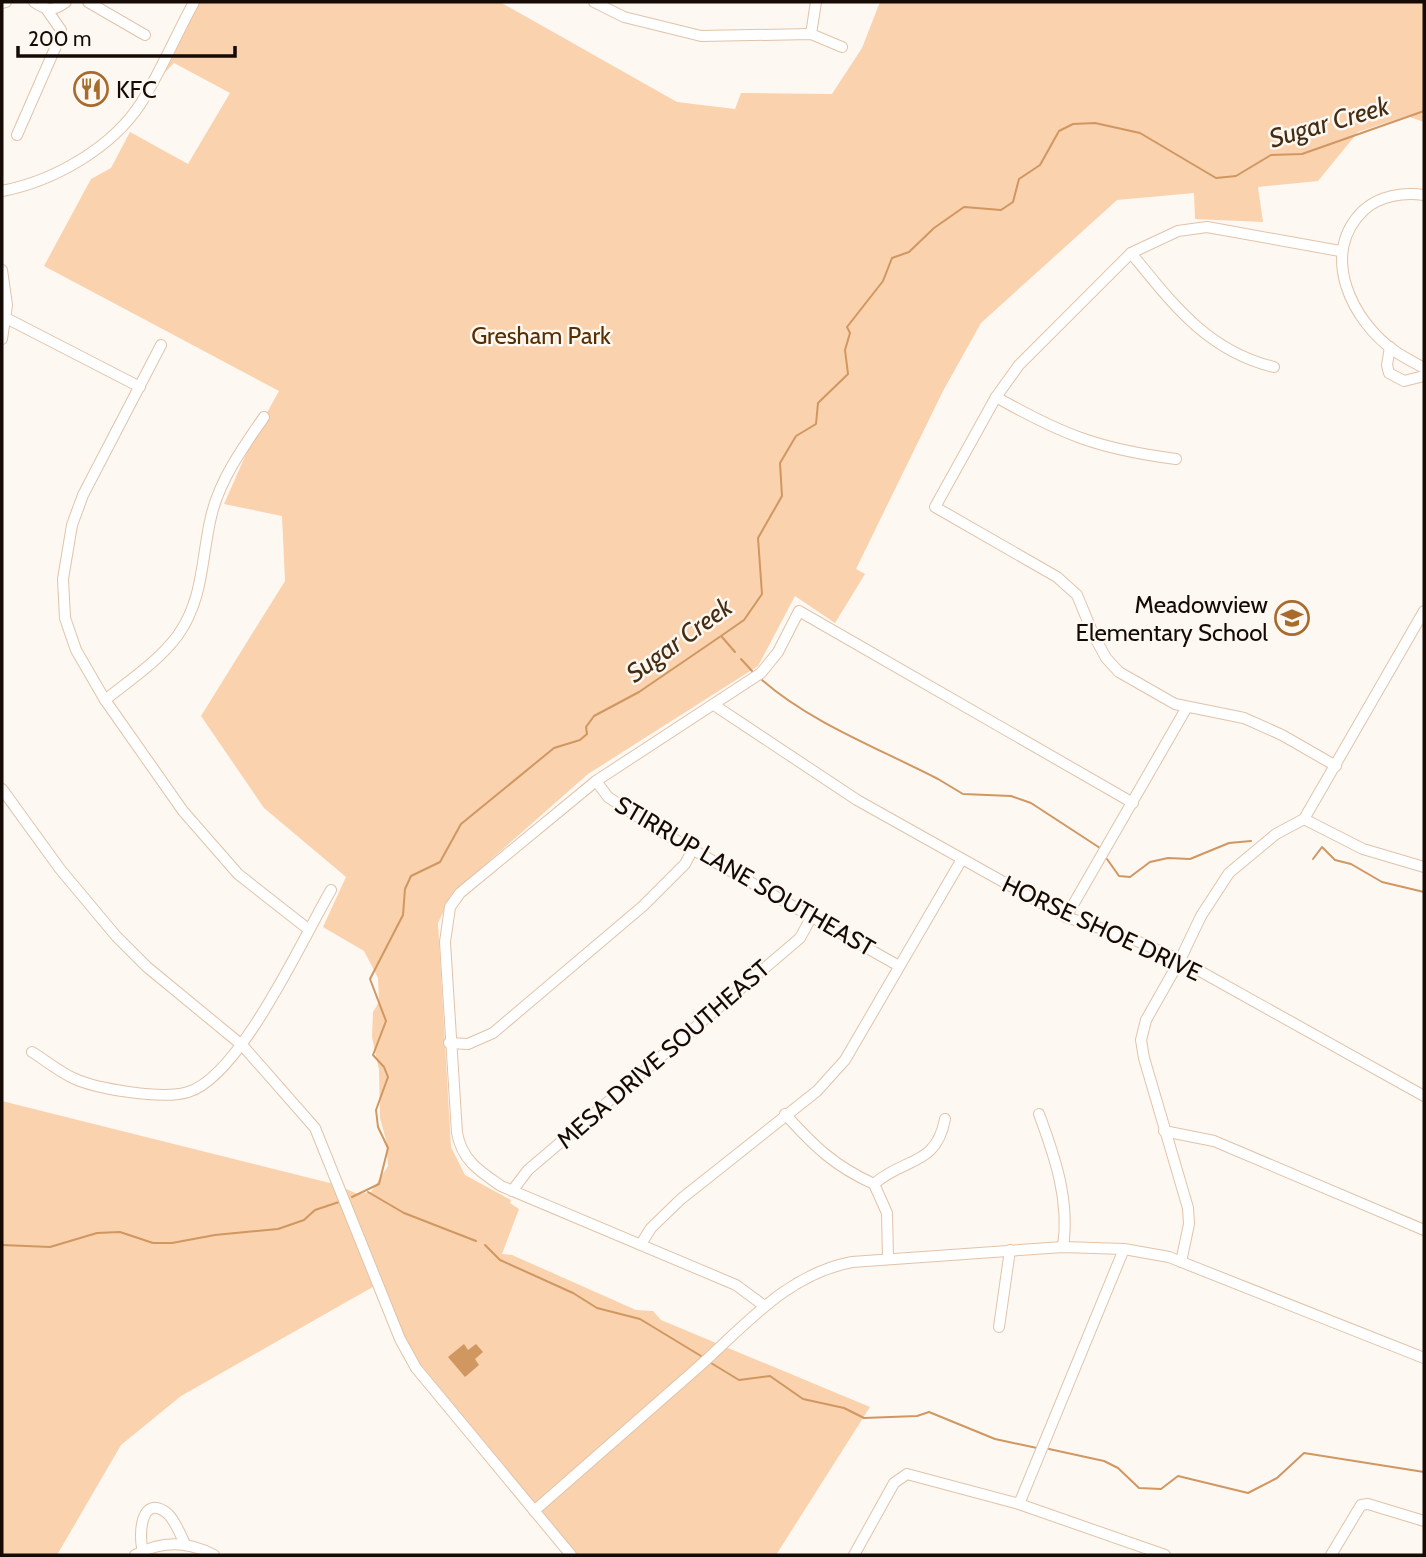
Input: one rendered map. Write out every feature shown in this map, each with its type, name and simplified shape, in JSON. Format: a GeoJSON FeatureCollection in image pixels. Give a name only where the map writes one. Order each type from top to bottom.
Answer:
{"type":"FeatureCollection","features":[{"type":"Feature","properties":{"kind":"street"},"geometry":{"type":"LineString","coordinates":[[17,135],[61,30],[47,10],[34,2]]}},
{"type":"Feature","properties":{"kind":"street"},"geometry":{"type":"LineString","coordinates":[[47,10],[55,10],[66,2]]}},
{"type":"Feature","properties":{"kind":"street"},"geometry":{"type":"LineString","coordinates":[[88,2],[145,35]]}},
{"type":"Feature","properties":{"kind":"street"},"geometry":{"type":"LineString","coordinates":[[2,191],[55,173],[90,153],[123,125],[140,103],[194,2]]}},
{"type":"Feature","properties":{"kind":"street"},"geometry":{"type":"LineString","coordinates":[[594,2],[624,16],[701,36],[811,34],[842,47]]}},
{"type":"Feature","properties":{"kind":"street"},"geometry":{"type":"LineString","coordinates":[[811,34],[816,2]]}},
{"type":"Feature","properties":{"kind":"street"},"geometry":{"type":"LineString","coordinates":[[1424,195],[1386,197],[1369,205],[1355,219],[1340,251],[1342,276],[1352,301],[1374,333],[1390,347],[1424,368]]}},
{"type":"Feature","properties":{"kind":"street"},"geometry":{"type":"LineString","coordinates":[[1336,766],[1244,718],[1175,704],[1119,672],[1094,636],[1077,595],[1057,577],[935,506],[996,397],[1035,347],[1130,253],[1178,231],[1207,228],[1340,251]]}},
{"type":"Feature","properties":{"kind":"street"},"geometry":{"type":"LineString","coordinates":[[1130,253],[1183,317],[1216,342],[1255,363],[1274,367]]}},
{"type":"Feature","properties":{"kind":"street"},"geometry":{"type":"LineString","coordinates":[[2,270],[6,318],[2,339]]}},
{"type":"Feature","properties":{"kind":"street"},"geometry":{"type":"LineString","coordinates":[[6,318],[140,387]]}},
{"type":"Feature","properties":{"kind":"street"},"geometry":{"type":"LineString","coordinates":[[161,345],[79,505],[65,557],[65,618],[76,650],[105,700],[183,811],[215,851],[238,874],[309,929]]}},
{"type":"Feature","properties":{"kind":"street"},"geometry":{"type":"LineString","coordinates":[[1390,347],[1387,365],[1390,373],[1404,381],[1424,376]]}},
{"type":"Feature","properties":{"kind":"street"},"geometry":{"type":"LineString","coordinates":[[996,397],[1048,427],[1102,447],[1176,459]]}},
{"type":"Feature","properties":{"kind":"street"},"geometry":{"type":"LineString","coordinates":[[105,700],[160,656],[191,613],[200,591],[215,504],[240,452],[264,417]]}},
{"type":"Feature","properties":{"kind":"street"},"geometry":{"type":"LineString","coordinates":[[763,1305],[736,1286],[512,1191],[480,1172],[465,1156],[459,1145],[449,1043],[445,942],[450,907],[460,893],[596,781],[761,673],[778,652],[799,611],[1133,803]]}},
{"type":"Feature","properties":{"kind":"street"},"geometry":{"type":"LineString","coordinates":[[1181,1262],[1189,1224],[1188,1208],[1164,1131],[1141,1040],[1146,1020],[1181,960],[1200,916],[1229,873],[1276,834],[1304,819],[1424,611]]}},
{"type":"Feature","properties":{"kind":"street","name":"HORSE SHOE DRIVE"},"geometry":{"type":"LineString","coordinates":[[714,705],[856,800],[962,859],[1066,916],[1130,938],[1181,960],[1424,1096]]}},
{"type":"Feature","properties":{"kind":"street"},"geometry":{"type":"LineString","coordinates":[[1066,916],[1187,707]]}},
{"type":"Feature","properties":{"kind":"street","name":"STIRRUP LANE SOUTHEAST"},"geometry":{"type":"LineString","coordinates":[[596,781],[608,797],[622,807],[899,966]]}},
{"type":"Feature","properties":{"kind":"street"},"geometry":{"type":"LineString","coordinates":[[2,790],[60,869],[116,936],[147,967],[243,1046],[296,1103],[315,1128],[400,1339],[416,1368],[571,1555]]}},
{"type":"Feature","properties":{"kind":"street"},"geometry":{"type":"LineString","coordinates":[[1304,819],[1363,849],[1424,867]]}},
{"type":"Feature","properties":{"kind":"street"},"geometry":{"type":"LineString","coordinates":[[449,1043],[468,1044],[493,1033],[643,906],[685,864],[693,849]]}},
{"type":"Feature","properties":{"kind":"street"},"geometry":{"type":"LineString","coordinates":[[641,1244],[651,1228],[681,1199],[817,1091],[845,1060],[962,859]]}},
{"type":"Feature","properties":{"kind":"street"},"geometry":{"type":"LineString","coordinates":[[32,1052],[73,1078],[138,1094],[188,1092],[216,1075],[243,1046],[331,890]]}},
{"type":"Feature","properties":{"kind":"street","name":"MESA DRIVE SOUTHEAST"},"geometry":{"type":"LineString","coordinates":[[512,1191],[528,1170],[800,938],[812,916]]}},
{"type":"Feature","properties":{"kind":"street"},"geometry":{"type":"LineString","coordinates":[[785,1114],[822,1154],[849,1173],[874,1184],[887,1213],[888,1259]]}},
{"type":"Feature","properties":{"kind":"street"},"geometry":{"type":"LineString","coordinates":[[1039,1114],[1051,1146],[1063,1196],[1066,1227],[1063,1247]]}},
{"type":"Feature","properties":{"kind":"street"},"geometry":{"type":"LineString","coordinates":[[874,1184],[885,1174],[931,1152],[941,1139],[945,1119]]}},
{"type":"Feature","properties":{"kind":"street"},"geometry":{"type":"LineString","coordinates":[[1164,1131],[1214,1141],[1424,1230]]}},
{"type":"Feature","properties":{"kind":"street"},"geometry":{"type":"LineString","coordinates":[[534,1511],[701,1364],[763,1305],[827,1267],[888,1259],[1010,1250],[1063,1247],[1124,1249],[1181,1262],[1424,1358]]}},
{"type":"Feature","properties":{"kind":"street"},"geometry":{"type":"LineString","coordinates":[[1019,1504],[1124,1249]]}},
{"type":"Feature","properties":{"kind":"street"},"geometry":{"type":"LineString","coordinates":[[999,1327],[1010,1250]]}},
{"type":"Feature","properties":{"kind":"street"},"geometry":{"type":"LineString","coordinates":[[854,1555],[894,1483],[907,1474],[1019,1504],[1166,1555]]}},
{"type":"Feature","properties":{"kind":"street"},"geometry":{"type":"LineString","coordinates":[[1331,1555],[1361,1504],[1424,1521]]}},
{"type":"Feature","properties":{"kind":"street"},"geometry":{"type":"LineString","coordinates":[[185,1544],[170,1516],[164,1511],[152,1511],[142,1518],[139,1525],[139,1553],[163,1545],[185,1544],[214,1555]]}},
{"type":"Feature","properties":{"kind":"green space","name":"Gresham Park"},"geometry":{"type":"Polygon","coordinates":[[[196,2],[500,2],[677,102],[735,109],[741,93],[832,94],[862,48],[880,2],[1424,2],[1424,122],[1407,116],[1358,132],[1318,181],[1258,187],[1263,222],[1195,219],[1194,193],[1117,200],[981,323],[943,391],[856,569],[865,574],[835,623],[795,596],[758,666],[588,774],[452,894],[438,923],[451,1147],[465,1175],[511,1200],[510,1203],[519,1209],[502,1254],[512,1255],[636,1310],[653,1311],[661,1320],[870,1407],[776,1555],[568,1555],[408,1357],[378,1284],[181,1396],[121,1445],[57,1555],[2,1555],[2,1101],[334,1184],[358,1194],[371,1192],[388,1166],[386,1140],[380,1118],[379,1070],[372,1037],[373,1012],[379,1002],[378,978],[364,951],[323,927],[346,877],[264,808],[201,716],[285,581],[282,516],[224,504],[254,436],[279,391],[44,266],[91,179],[111,168],[130,132],[188,164],[230,93],[174,63],[153,85],[196,2]]]}},
{"type":"Feature","properties":{"kind":"shaded area"},"geometry":{"type":"Polygon","coordinates":[[[464,1344],[468,1350],[476,1344],[483,1352],[475,1359],[479,1365],[465,1377],[448,1357],[464,1344]]]}},
{"type":"Feature","properties":{"kind":"waterway","name":"Sugar Creek"},"geometry":{"type":"LineString","coordinates":[[352,1197],[379,1184],[388,1148],[378,1127],[376,1110],[388,1077],[384,1067],[373,1055],[386,1021],[370,979],[403,915],[405,889],[411,876],[440,862],[461,824],[554,748],[580,740],[587,734],[586,727],[594,716],[639,692],[744,620],[762,594],[758,538],[782,496],[780,463],[796,436],[816,424],[818,403],[848,374],[845,350],[850,333],[847,327],[883,281],[892,258],[909,252],[934,228],[964,207],[1001,210],[1013,202],[1019,179],[1040,165],[1059,131],[1073,124],[1095,123],[1140,133],[1216,178],[1236,176],[1271,155],[1302,154],[1424,111]]}},
{"type":"Feature","properties":{"kind":"waterway"},"geometry":{"type":"LineString","coordinates":[[722,637],[735,652]]}},
{"type":"Feature","properties":{"kind":"waterway"},"geometry":{"type":"LineString","coordinates":[[741,659],[753,672]]}},
{"type":"Feature","properties":{"kind":"waterway"},"geometry":{"type":"LineString","coordinates":[[762,680],[824,722],[963,794],[1011,796],[1031,803],[1100,848]]}},
{"type":"Feature","properties":{"kind":"waterway"},"geometry":{"type":"LineString","coordinates":[[1107,859],[1119,876],[1130,877],[1150,862],[1168,858],[1190,859],[1229,843],[1251,841]]}},
{"type":"Feature","properties":{"kind":"waterway"},"geometry":{"type":"LineString","coordinates":[[1313,859],[1322,847],[1335,860],[1351,864],[1382,882],[1424,892]]}},
{"type":"Feature","properties":{"kind":"waterway"},"geometry":{"type":"LineString","coordinates":[[368,1192],[404,1213],[476,1241]]}},
{"type":"Feature","properties":{"kind":"waterway","name":"Sugar Creek"},"geometry":{"type":"LineString","coordinates":[[2,1245],[50,1247],[97,1233],[120,1232],[153,1243],[172,1243],[215,1235],[278,1229],[304,1220],[315,1210],[339,1202]]}},
{"type":"Feature","properties":{"kind":"waterway"},"geometry":{"type":"LineString","coordinates":[[485,1245],[500,1260],[573,1293],[597,1308],[640,1319],[701,1356]]}},
{"type":"Feature","properties":{"kind":"waterway"},"geometry":{"type":"LineString","coordinates":[[711,1363],[739,1380],[770,1376],[803,1399],[844,1408],[864,1418],[917,1416],[929,1412],[995,1439],[1037,1448]]}},
{"type":"Feature","properties":{"kind":"waterway"},"geometry":{"type":"LineString","coordinates":[[1049,1449],[1104,1461],[1118,1468],[1139,1488],[1161,1489],[1178,1476],[1248,1493],[1277,1478],[1304,1453],[1424,1472]]}},
{"type":"Feature","properties":{"kind":"place","name":"KFC"},"geometry":{"type":"Point","coordinates":[91,89]}},
{"type":"Feature","properties":{"kind":"place","name":"Meadowview Elementary School"},"geometry":{"type":"Point","coordinates":[1292,618]}}]}
